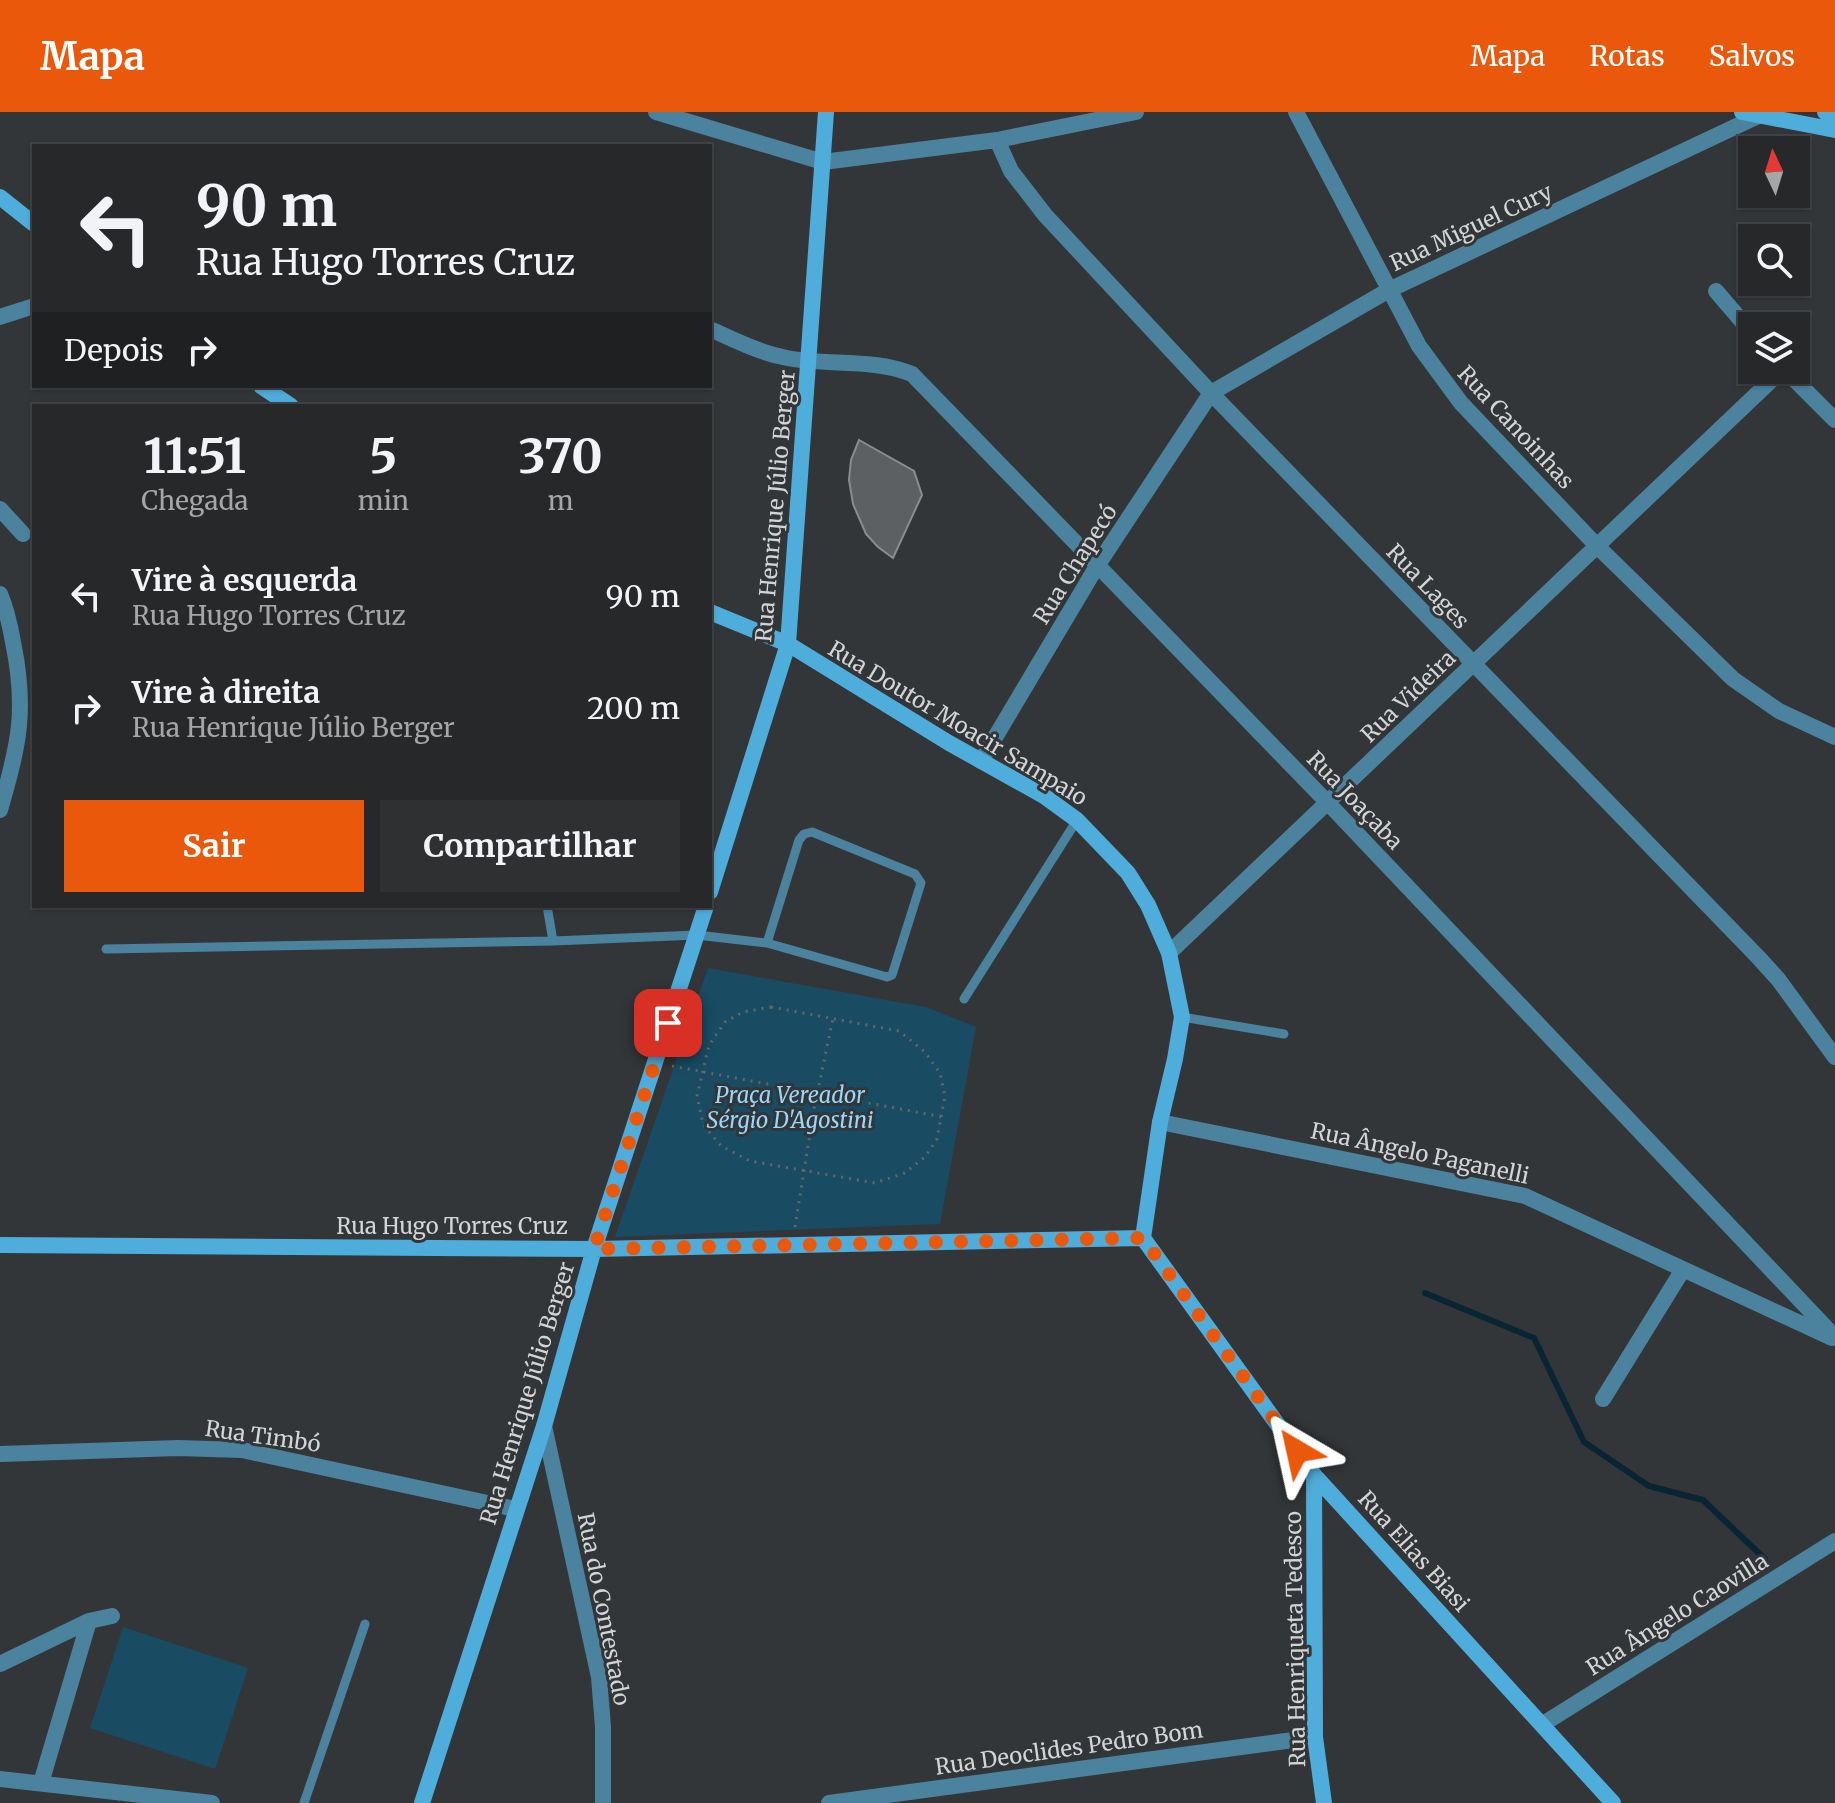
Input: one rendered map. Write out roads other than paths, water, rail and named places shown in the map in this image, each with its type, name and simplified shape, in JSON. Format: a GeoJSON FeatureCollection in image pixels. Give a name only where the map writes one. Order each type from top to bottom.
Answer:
{"type":"FeatureCollection","features":[{"type":"Feature","properties":{"kind":"street","name":"Rua Henrique Júlio Berger"},"geometry":{"type":"LineString","coordinates":[[712,886],[788,644],[826,112]]}},
{"type":"Feature","properties":{"kind":"street"},"geometry":{"type":"LineString","coordinates":[[662,113],[823,162],[997,140],[1136,112]]}},
{"type":"Feature","properties":{"kind":"street","name":"Rua Canoinhas"},"geometry":{"type":"LineString","coordinates":[[1296,112],[1419,346],[1444,383],[1597,546],[1708,657],[1756,698],[1835,737]]}},
{"type":"Feature","properties":{"kind":"street"},"geometry":{"type":"LineString","coordinates":[[1825,112],[1835,114]]}},
{"type":"Feature","properties":{"kind":"street"},"geometry":{"type":"LineString","coordinates":[[1750,114],[1835,130]]}},
{"type":"Feature","properties":{"kind":"street","name":"Rua Miguel Cury"},"geometry":{"type":"LineString","coordinates":[[1211,393],[1389,290],[1750,114]]}},
{"type":"Feature","properties":{"kind":"street","name":"Rua Lages"},"geometry":{"type":"LineString","coordinates":[[997,140],[1024,191],[1211,393],[1758,957],[1778,979],[1835,1057]]}},
{"type":"Feature","properties":{"kind":"street"},"geometry":{"type":"LineString","coordinates":[[0,197],[32,222]]}},
{"type":"Feature","properties":{"kind":"street"},"geometry":{"type":"LineString","coordinates":[[1716,291],[1738,317]]}},
{"type":"Feature","properties":{"kind":"street"},"geometry":{"type":"LineString","coordinates":[[0,317],[32,307]]}},
{"type":"Feature","properties":{"kind":"street","name":"Rua Joaçaba"},"geometry":{"type":"LineString","coordinates":[[712,330],[769,353],[809,361],[892,366],[912,374],[1328,803],[1835,1338]]}},
{"type":"Feature","properties":{"kind":"street","name":"Rua Videira"},"geometry":{"type":"LineString","coordinates":[[1169,953],[1768,384]]}},
{"type":"Feature","properties":{"kind":"street"},"geometry":{"type":"LineString","coordinates":[[1798,384],[1835,420]]}},
{"type":"Feature","properties":{"kind":"street"},"geometry":{"type":"LineString","coordinates":[[264,388],[288,404]]}},
{"type":"Feature","properties":{"kind":"street","name":"Rua Chapecó"},"geometry":{"type":"LineString","coordinates":[[981,761],[1097,566],[1211,393]]}},
{"type":"Feature","properties":{"kind":"street"},"geometry":{"type":"LineString","coordinates":[[0,509],[23,534]]}},
{"type":"Feature","properties":{"kind":"street"},"geometry":{"type":"LineString","coordinates":[[0,594],[7,609],[19,674],[22,716],[16,756],[0,810]]}},
{"type":"Feature","properties":{"kind":"street","name":"Rua Doutor Moacir Sampaio"},"geometry":{"type":"LineString","coordinates":[[712,613],[788,644],[1044,796],[1077,820],[1128,873],[1148,905],[1169,953],[1182,1017],[1160,1122],[1143,1238]]}},
{"type":"Feature","properties":{"kind":"street","name":"Rua Henrique Júlio Berger"},"geometry":{"type":"LineString","coordinates":[[422,1803],[544,1426],[594,1249],[705,908]]}},
{"type":"Feature","properties":{"kind":"street","name":"Rua Ângelo Paganelli"},"geometry":{"type":"LineString","coordinates":[[1160,1122],[1525,1196],[1682,1271],[1835,1338]]}},
{"type":"Feature","properties":{"kind":"street","name":"Rua Hugo Torres Cruz"},"geometry":{"type":"LineString","coordinates":[[0,1245],[594,1249],[1143,1238]]}},
{"type":"Feature","properties":{"kind":"street","name":"Rua Elias Biasi"},"geometry":{"type":"LineString","coordinates":[[1143,1238],[1314,1475],[1613,1803]]}},
{"type":"Feature","properties":{"kind":"street"},"geometry":{"type":"LineString","coordinates":[[1603,1399],[1682,1271]]}},
{"type":"Feature","properties":{"kind":"street","name":"Rua do Contestado"},"geometry":{"type":"LineString","coordinates":[[544,1426],[599,1677],[603,1727],[603,1803]]}},
{"type":"Feature","properties":{"kind":"street","name":"Rua Timbó"},"geometry":{"type":"LineString","coordinates":[[0,1454],[200,1447],[242,1450],[515,1509]]}},
{"type":"Feature","properties":{"kind":"street","name":"Rua Henriqueta Tedesco"},"geometry":{"type":"LineString","coordinates":[[1314,1475],[1315,1737],[1324,1803]]}},
{"type":"Feature","properties":{"kind":"street","name":"Rua Ângelo Caovilla"},"geometry":{"type":"LineString","coordinates":[[1543,1724],[1835,1541]]}},
{"type":"Feature","properties":{"kind":"street"},"geometry":{"type":"LineString","coordinates":[[0,1664],[89,1621],[112,1616]]}},
{"type":"Feature","properties":{"kind":"street"},"geometry":{"type":"LineString","coordinates":[[41,1783],[89,1621]]}},
{"type":"Feature","properties":{"kind":"street","name":"Rua Deoclides Pedro Bom"},"geometry":{"type":"LineString","coordinates":[[829,1803],[1315,1737]]}},
{"type":"Feature","properties":{"kind":"street"},"geometry":{"type":"LineString","coordinates":[[0,1779],[212,1803]]}},
{"type":"Feature","properties":{"kind":"lane"},"geometry":{"type":"LineString","coordinates":[[964,999],[1077,820]]}},
{"type":"Feature","properties":{"kind":"lane"},"geometry":{"type":"LineString","coordinates":[[106,949],[553,941],[697,935],[767,943],[887,977],[892,975],[901,952],[921,883],[915,874],[812,832],[804,834],[799,840],[767,943]]}},
{"type":"Feature","properties":{"kind":"lane"},"geometry":{"type":"LineString","coordinates":[[547,908],[553,941]]}},
{"type":"Feature","properties":{"kind":"lane"},"geometry":{"type":"LineString","coordinates":[[1182,1017],[1284,1034]]}},
{"type":"Feature","properties":{"kind":"lane"},"geometry":{"type":"LineString","coordinates":[[304,1803],[365,1624]]}},
{"type":"Feature","properties":{"kind":"waterway"},"geometry":{"type":"LineString","coordinates":[[1425,1293],[1534,1338],[1584,1442],[1649,1486],[1703,1500],[1765,1559]]}},
{"type":"Feature","properties":{"kind":"park label","name":"Praça Vereador Sérgio D'Agostini"},"geometry":{"type":"Point","coordinates":[790,1108]}}]}
